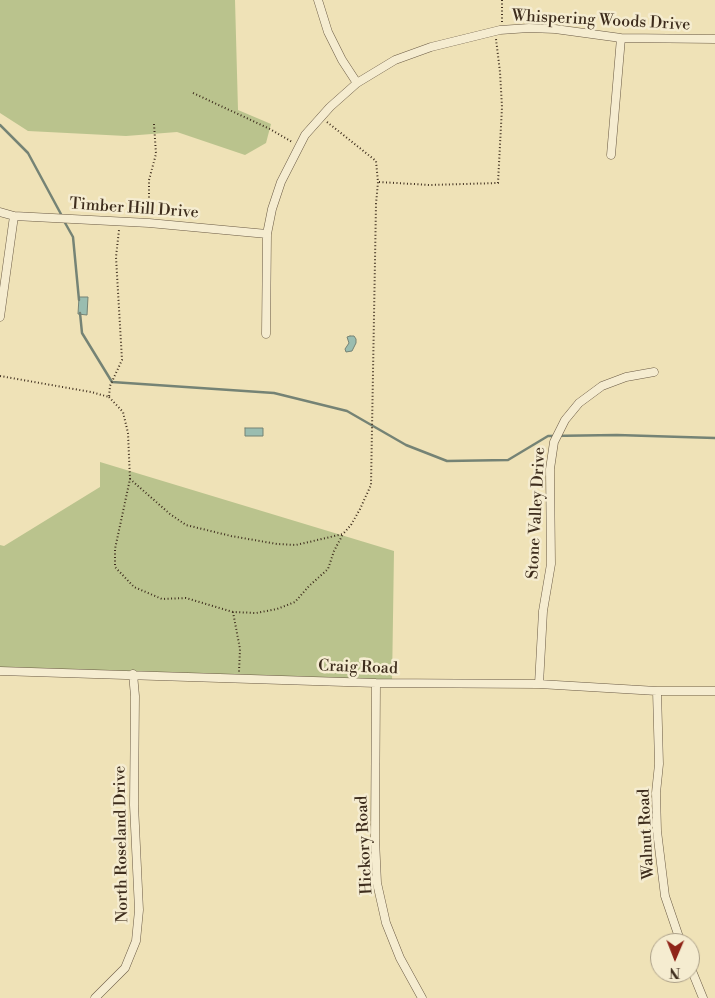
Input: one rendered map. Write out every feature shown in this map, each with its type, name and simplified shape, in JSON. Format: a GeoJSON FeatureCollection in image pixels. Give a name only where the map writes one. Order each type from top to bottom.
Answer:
{"type":"FeatureCollection","features":[{"type":"Feature","properties":{"kind":"street"},"geometry":{"type":"LineString","coordinates":[[318,0],[328,32],[342,60],[357,83]]}},
{"type":"Feature","properties":{"kind":"street","name":"Whispering Woods Drive"},"geometry":{"type":"LineString","coordinates":[[266,334],[267,234],[272,209],[281,182],[306,135],[357,83],[395,60],[431,47],[498,31],[529,28],[555,29],[622,38],[715,38]]}},
{"type":"Feature","properties":{"kind":"street"},"geometry":{"type":"LineString","coordinates":[[611,155],[622,38]]}},
{"type":"Feature","properties":{"kind":"street","name":"Timber Hill Drive"},"geometry":{"type":"LineString","coordinates":[[0,212],[14,216],[122,221],[267,234]]}},
{"type":"Feature","properties":{"kind":"street"},"geometry":{"type":"LineString","coordinates":[[0,317],[14,216]]}},
{"type":"Feature","properties":{"kind":"street","name":"Stone Valley Drive"},"geometry":{"type":"LineString","coordinates":[[539,684],[543,611],[551,564],[550,469],[554,442],[565,420],[579,403],[602,386],[626,377],[654,372]]}},
{"type":"Feature","properties":{"kind":"street","name":"Craig Road"},"geometry":{"type":"LineString","coordinates":[[0,671],[376,683],[539,684],[657,691],[715,691]]}},
{"type":"Feature","properties":{"kind":"street","name":"North Roseland Drive"},"geometry":{"type":"LineString","coordinates":[[95,998],[125,968],[136,940],[139,910],[134,805],[135,696],[133,674]]}},
{"type":"Feature","properties":{"kind":"street","name":"Hickory Road"},"geometry":{"type":"LineString","coordinates":[[376,683],[375,839],[377,883],[386,923],[400,958],[422,998]]}},
{"type":"Feature","properties":{"kind":"street","name":"Walnut Road"},"geometry":{"type":"LineString","coordinates":[[657,691],[659,764],[656,793],[657,830],[665,896],[678,933]]}},
{"type":"Feature","properties":{"kind":"street"},"geometry":{"type":"LineString","coordinates":[[697,983],[703,998]]}},
{"type":"Feature","properties":{"kind":"path"},"geometry":{"type":"LineString","coordinates":[[378,182],[430,185],[498,183],[502,107],[498,31],[502,0]]}},
{"type":"Feature","properties":{"kind":"path"},"geometry":{"type":"LineString","coordinates":[[193,93],[270,129],[298,147]]}},
{"type":"Feature","properties":{"kind":"path"},"geometry":{"type":"LineString","coordinates":[[0,376],[92,392],[109,397],[123,412],[128,433],[130,478],[115,549],[115,567],[134,587],[162,598],[186,598],[233,612],[263,612],[295,602],[309,586],[328,570],[334,551],[360,509],[371,485],[378,182],[376,161],[322,117]]}},
{"type":"Feature","properties":{"kind":"path"},"geometry":{"type":"LineString","coordinates":[[149,223],[150,180],[156,154],[154,124]]}},
{"type":"Feature","properties":{"kind":"path"},"geometry":{"type":"LineString","coordinates":[[109,397],[110,386],[122,360],[116,257],[122,221]]}},
{"type":"Feature","properties":{"kind":"path"},"geometry":{"type":"LineString","coordinates":[[130,478],[170,514],[186,525],[231,536],[277,544],[296,545],[343,534]]}},
{"type":"Feature","properties":{"kind":"path"},"geometry":{"type":"LineString","coordinates":[[233,612],[240,649],[239,678]]}},
{"type":"Feature","properties":{"kind":"green space"},"geometry":{"type":"Polygon","coordinates":[[[0,0],[235,0],[238,110],[271,124],[266,143],[245,155],[177,132],[126,136],[28,131],[0,113],[0,0]]]}},
{"type":"Feature","properties":{"kind":"green space"},"geometry":{"type":"Polygon","coordinates":[[[100,462],[394,551],[392,683],[0,671],[0,545],[4,546],[100,487],[100,462]]]}},
{"type":"Feature","properties":{"kind":"shaded area"},"geometry":{"type":"Polygon","coordinates":[[[79,297],[88,297],[87,315],[78,314],[79,297]]]}},
{"type":"Feature","properties":{"kind":"shaded area"},"geometry":{"type":"Polygon","coordinates":[[[354,336],[356,343],[352,351],[346,352],[345,349],[349,343],[347,337],[354,336]]]}},
{"type":"Feature","properties":{"kind":"shaded area"},"geometry":{"type":"Polygon","coordinates":[[[245,428],[263,428],[263,436],[245,436],[245,428]]]}},
{"type":"Feature","properties":{"kind":"waterway"},"geometry":{"type":"LineString","coordinates":[[0,125],[28,153],[62,216]]}},
{"type":"Feature","properties":{"kind":"waterway"},"geometry":{"type":"LineString","coordinates":[[64,221],[73,237],[79,300]]}},
{"type":"Feature","properties":{"kind":"waterway"},"geometry":{"type":"LineString","coordinates":[[80,313],[82,333],[112,382],[274,393],[347,411],[406,445],[447,461],[508,460],[548,436],[617,435],[715,438]]}}]}
